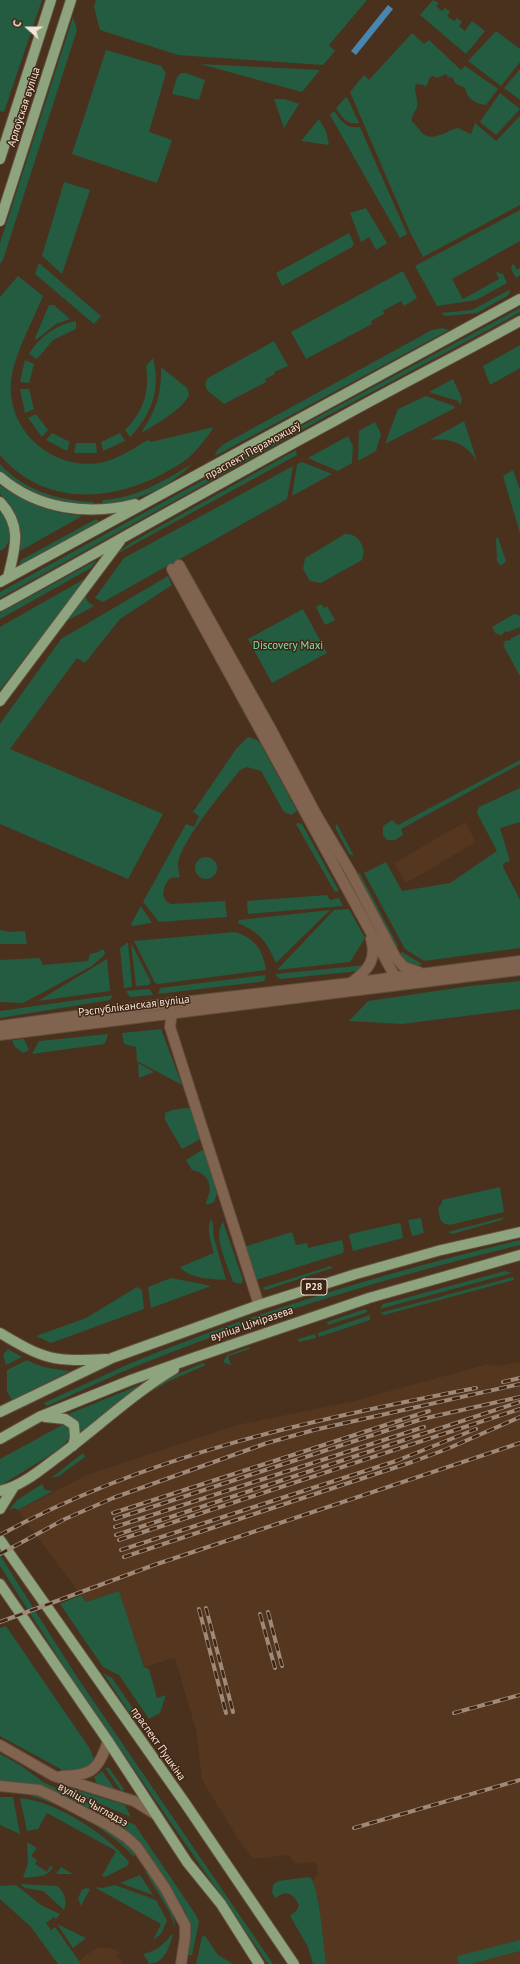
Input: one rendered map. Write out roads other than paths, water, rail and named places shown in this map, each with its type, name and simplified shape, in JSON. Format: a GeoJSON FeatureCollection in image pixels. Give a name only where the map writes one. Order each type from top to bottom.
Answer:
{"type":"FeatureCollection","features":[{"type":"Feature","properties":{"kind":"main road","name":"Арлоўская вуліца"},"geometry":{"type":"LineString","coordinates":[[0,159],[51,0]]}},
{"type":"Feature","properties":{"kind":"main road","name":"Арлоўская вуліца"},"geometry":{"type":"LineString","coordinates":[[0,221],[71,0]]}},
{"type":"Feature","properties":{"kind":"main road"},"geometry":{"type":"LineString","coordinates":[[12,122],[30,128]]}},
{"type":"Feature","properties":{"kind":"main road","name":"праспект Пераможцаў"},"geometry":{"type":"LineString","coordinates":[[4,579],[520,299]]}},
{"type":"Feature","properties":{"kind":"main road","name":"праспект Пераможцаў"},"geometry":{"type":"LineString","coordinates":[[0,606],[298,440],[385,393],[451,360],[520,321]]}},
{"type":"Feature","properties":{"kind":"main road"},"geometry":{"type":"LineString","coordinates":[[0,477],[20,492],[56,506],[76,509],[107,510],[148,501]]}},
{"type":"Feature","properties":{"kind":"main road"},"geometry":{"type":"LineString","coordinates":[[0,502],[10,515],[16,534],[16,545],[4,579]]}},
{"type":"Feature","properties":{"kind":"main road"},"geometry":{"type":"LineString","coordinates":[[0,701],[123,538]]}},
{"type":"Feature","properties":{"kind":"main road","name":"вуліца Ціміразева"},"geometry":{"type":"LineString","coordinates":[[0,1412],[112,1358],[259,1305],[356,1274],[441,1250],[520,1232]]}},
{"type":"Feature","properties":{"kind":"main road","name":"вуліца Ціміразева"},"geometry":{"type":"LineString","coordinates":[[0,1439],[38,1417],[131,1380],[193,1358],[369,1298],[520,1255]]}},
{"type":"Feature","properties":{"kind":"main road"},"geometry":{"type":"LineString","coordinates":[[0,1334],[39,1356],[57,1360],[71,1361],[112,1358]]}},
{"type":"Feature","properties":{"kind":"main road"},"geometry":{"type":"LineString","coordinates":[[0,1509],[14,1488],[73,1446],[151,1383],[193,1358]]}},
{"type":"Feature","properties":{"kind":"main road"},"geometry":{"type":"LineString","coordinates":[[38,1417],[55,1417],[69,1421],[74,1425],[76,1431],[73,1446]]}},
{"type":"Feature","properties":{"kind":"main road"},"geometry":{"type":"LineString","coordinates":[[0,1491],[14,1488]]}},
{"type":"Feature","properties":{"kind":"main road","name":"праспект Пушкіна"},"geometry":{"type":"LineString","coordinates":[[0,1540],[180,1797],[294,1964]]}},
{"type":"Feature","properties":{"kind":"main road"},"geometry":{"type":"LineString","coordinates":[[0,1584],[108,1741],[154,1814],[187,1862],[221,1904],[259,1964]]}},
{"type":"Feature","properties":{"kind":"street"},"geometry":{"type":"LineString","coordinates":[[399,979],[368,930],[176,567],[399,963],[409,970],[435,972]]}},
{"type":"Feature","properties":{"kind":"street"},"geometry":{"type":"LineString","coordinates":[[351,983],[369,967],[373,956],[374,949],[368,930]]}},
{"type":"Feature","properties":{"kind":"street"},"geometry":{"type":"LineString","coordinates":[[399,979],[435,972],[520,961]]}},
{"type":"Feature","properties":{"kind":"street"},"geometry":{"type":"LineString","coordinates":[[399,963],[399,979]]}},
{"type":"Feature","properties":{"kind":"street"},"geometry":{"type":"LineString","coordinates":[[0,1026],[156,1005],[351,983],[520,970]]}},
{"type":"Feature","properties":{"kind":"street","name":"Рэспубліканская вуліца"},"geometry":{"type":"LineString","coordinates":[[0,1035],[272,1000],[399,979]]}},
{"type":"Feature","properties":{"kind":"street"},"geometry":{"type":"LineString","coordinates":[[172,1013],[170,1027],[259,1305]]}},
{"type":"Feature","properties":{"kind":"street"},"geometry":{"type":"LineString","coordinates":[[54,1776],[75,1776],[89,1773],[99,1764],[108,1741]]}},
{"type":"Feature","properties":{"kind":"street"},"geometry":{"type":"LineString","coordinates":[[0,1745],[54,1776],[134,1801],[154,1814]]}},
{"type":"Feature","properties":{"kind":"street","name":"вуліца Чыгладзэ"},"geometry":{"type":"LineString","coordinates":[[0,1786],[39,1790],[108,1825],[126,1836],[138,1847],[165,1888],[185,1925],[185,1938],[181,1964]]}},
{"type":"Feature","properties":{"kind":"water"},"geometry":{"type":"Polygon","coordinates":[[[388,5],[393,9],[356,55],[351,51],[388,5]]]}},
{"type":"Feature","properties":{"kind":"railway"},"geometry":{"type":"LineString","coordinates":[[503,1382],[520,1378]]}},
{"type":"Feature","properties":{"kind":"railway"},"geometry":{"type":"LineString","coordinates":[[0,1554],[65,1519],[113,1498],[267,1443],[314,1430],[520,1384]]}},
{"type":"Feature","properties":{"kind":"railway"},"geometry":{"type":"LineString","coordinates":[[0,1535],[56,1507],[113,1483],[232,1443],[354,1413],[476,1388]]}},
{"type":"Feature","properties":{"kind":"railway"},"geometry":{"type":"LineString","coordinates":[[115,1519],[422,1419],[520,1397]]}},
{"type":"Feature","properties":{"kind":"railway"},"geometry":{"type":"LineString","coordinates":[[116,1535],[520,1402]]}},
{"type":"Feature","properties":{"kind":"railway"},"geometry":{"type":"LineString","coordinates":[[119,1540],[520,1409]]}},
{"type":"Feature","properties":{"kind":"railway"},"geometry":{"type":"LineString","coordinates":[[113,1513],[429,1411]]}},
{"type":"Feature","properties":{"kind":"railway"},"geometry":{"type":"LineString","coordinates":[[124,1557],[412,1462],[447,1449],[520,1417]]}},
{"type":"Feature","properties":{"kind":"railway"},"geometry":{"type":"LineString","coordinates":[[115,1527],[424,1427]]}},
{"type":"Feature","properties":{"kind":"railway"},"geometry":{"type":"LineString","coordinates":[[121,1550],[396,1461],[476,1429]]}},
{"type":"Feature","properties":{"kind":"railway"},"geometry":{"type":"LineString","coordinates":[[0,1622],[154,1565],[520,1443]]}},
{"type":"Feature","properties":{"kind":"railway"},"geometry":{"type":"LineString","coordinates":[[206,1608],[233,1712]]}},
{"type":"Feature","properties":{"kind":"railway"},"geometry":{"type":"LineString","coordinates":[[199,1609],[226,1713]]}},
{"type":"Feature","properties":{"kind":"railway"},"geometry":{"type":"LineString","coordinates":[[268,1612],[282,1666]]}},
{"type":"Feature","properties":{"kind":"railway"},"geometry":{"type":"LineString","coordinates":[[260,1614],[275,1668]]}},
{"type":"Feature","properties":{"kind":"railway"},"geometry":{"type":"LineString","coordinates":[[454,1713],[520,1695]]}},
{"type":"Feature","properties":{"kind":"railway"},"geometry":{"type":"LineString","coordinates":[[354,1828],[520,1780]]}},
{"type":"Feature","properties":{"kind":"park label","name":"Discovery Maxi"},"geometry":{"type":"Point","coordinates":[288,646]}}]}
